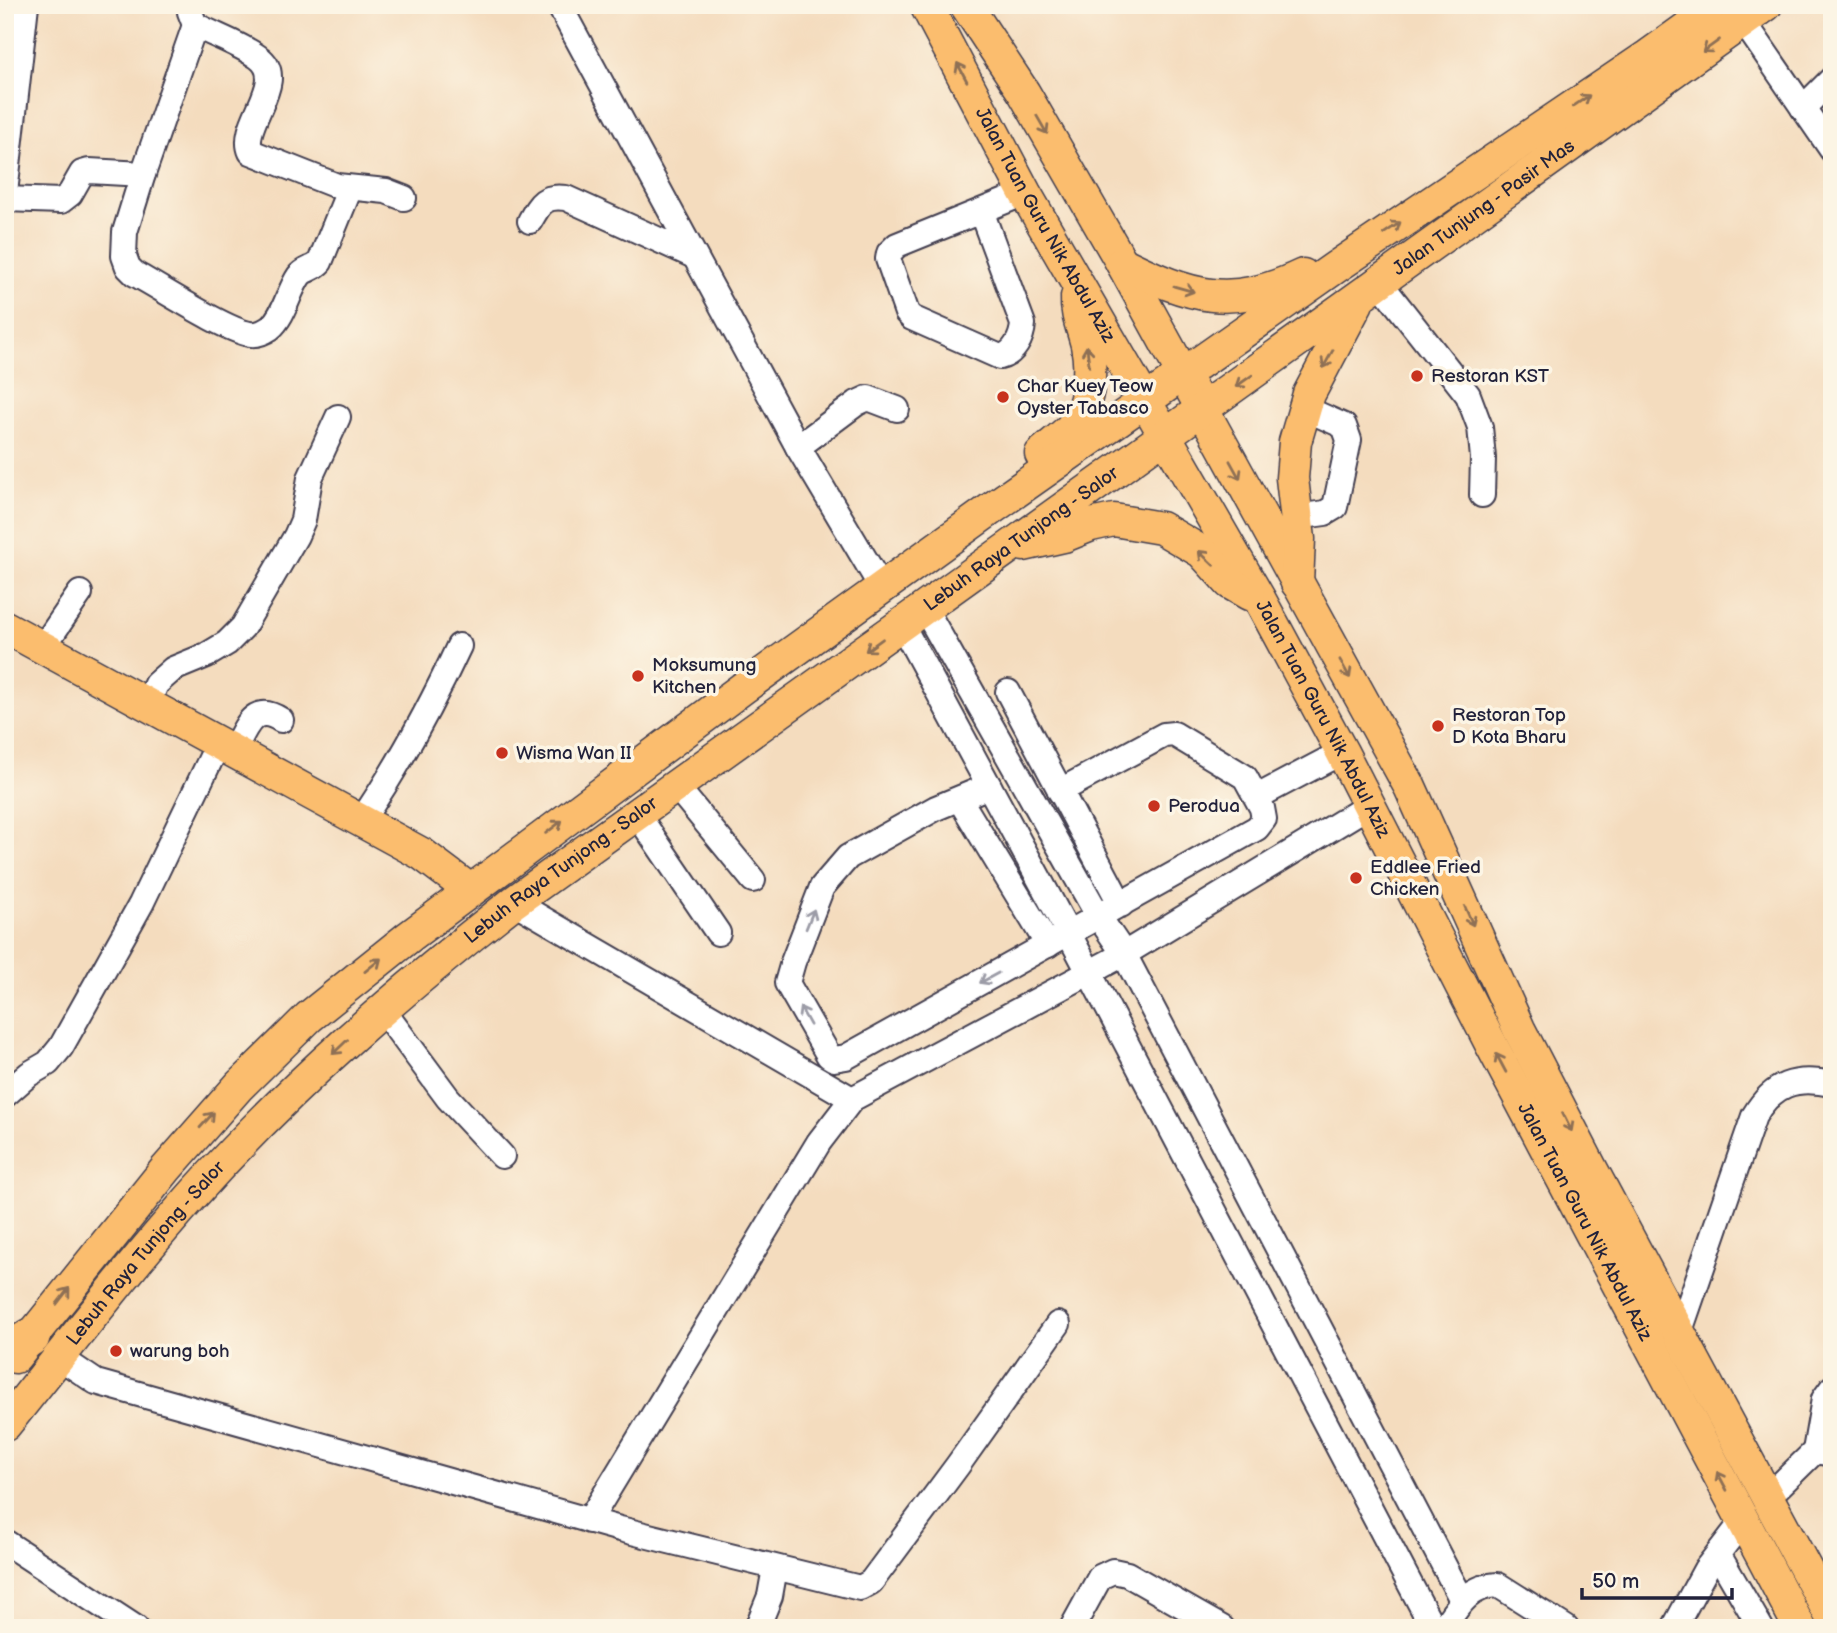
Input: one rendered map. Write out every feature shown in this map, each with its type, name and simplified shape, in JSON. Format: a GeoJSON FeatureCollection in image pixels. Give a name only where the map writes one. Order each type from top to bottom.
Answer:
{"type":"FeatureCollection","features":[{"type":"Feature","properties":{"kind":"main road","name":"Jalan Tuan Guru Nik Abdul Aziz"},"geometry":{"type":"LineString","coordinates":[[926,5],[1025,193],[1260,600],[1342,752],[1491,1044],[1800,1628]]}},
{"type":"Feature","properties":{"kind":"main road","name":"Jalan Tuan Guru Nik Abdul Aziz"},"geometry":{"type":"LineString","coordinates":[[966,5],[1024,93],[1122,263],[1410,787],[1519,1029],[1832,1618]]}},
{"type":"Feature","properties":{"kind":"main road","name":"Jalan Tunjung - Pasir Mas"},"geometry":{"type":"LineString","coordinates":[[1182,376],[1336,267],[1648,56],[1743,11]]}},
{"type":"Feature","properties":{"kind":"main road","name":"Jalan Tunjung - Pasir Mas"},"geometry":{"type":"LineString","coordinates":[[1202,411],[1370,291],[1743,11]]}},
{"type":"Feature","properties":{"kind":"main road"},"geometry":{"type":"LineString","coordinates":[[1122,263],[1188,291],[1223,296],[1247,295],[1276,288],[1304,274],[1336,267]]}},
{"type":"Feature","properties":{"kind":"main road"},"geometry":{"type":"LineString","coordinates":[[991,509],[1032,463],[1071,428],[1079,416],[1089,379],[1087,346],[1076,312],[1078,282]]}},
{"type":"Feature","properties":{"kind":"main road"},"geometry":{"type":"LineString","coordinates":[[1297,583],[1300,539],[1292,478],[1295,442],[1309,394],[1370,291]]}},
{"type":"Feature","properties":{"kind":"main road","name":"Lebuh Raya Tunjong - Salor"},"geometry":{"type":"LineString","coordinates":[[5,1425],[32,1349],[202,1127],[309,1017],[470,890],[743,688],[991,509],[1182,376]]}},
{"type":"Feature","properties":{"kind":"main road","name":"Lebuh Raya Tunjong - Salor"},"geometry":{"type":"LineString","coordinates":[[5,1369],[32,1349],[193,1195],[270,1114],[424,973],[514,902],[1202,411]]}},
{"type":"Feature","properties":{"kind":"main road"},"geometry":{"type":"LineString","coordinates":[[1009,548],[1064,536],[1091,525],[1114,520],[1161,528],[1202,552],[1230,583],[1260,600]]}},
{"type":"Feature","properties":{"kind":"main road"},"geometry":{"type":"LineString","coordinates":[[5,626],[422,854],[470,890]]}},
{"type":"Feature","properties":{"kind":"street"},"geometry":{"type":"LineString","coordinates":[[559,5],[798,447],[882,589]]}},
{"type":"Feature","properties":{"kind":"street"},"geometry":{"type":"LineString","coordinates":[[1743,11],[1832,150]]}},
{"type":"Feature","properties":{"kind":"street"},"geometry":{"type":"LineString","coordinates":[[350,188],[320,262],[299,276],[277,320],[268,329],[253,334],[242,332],[216,319],[135,274],[128,267],[124,256],[125,232],[193,15],[261,58],[268,70],[268,86],[248,137],[251,152],[337,186],[386,191],[404,198]]}},
{"type":"Feature","properties":{"kind":"street"},"geometry":{"type":"LineString","coordinates":[[5,193],[18,16]]}},
{"type":"Feature","properties":{"kind":"street"},"geometry":{"type":"LineString","coordinates":[[1803,108],[1832,79]]}},
{"type":"Feature","properties":{"kind":"street"},"geometry":{"type":"LineString","coordinates":[[5,199],[61,201],[70,194],[82,173],[89,171],[143,174]]}},
{"type":"Feature","properties":{"kind":"street"},"geometry":{"type":"LineString","coordinates":[[981,211],[1023,324],[1014,348],[1006,356],[1000,357],[912,318],[907,313],[888,259],[889,253],[897,245],[1025,193]]}},
{"type":"Feature","properties":{"kind":"street"},"geometry":{"type":"LineString","coordinates":[[530,221],[540,203],[553,196],[566,198],[694,256]]}},
{"type":"Feature","properties":{"kind":"street"},"geometry":{"type":"LineString","coordinates":[[1370,291],[1468,396],[1480,426],[1482,495]]}},
{"type":"Feature","properties":{"kind":"street"},"geometry":{"type":"LineString","coordinates":[[798,447],[857,403],[868,398],[897,409]]}},
{"type":"Feature","properties":{"kind":"street"},"geometry":{"type":"LineString","coordinates":[[1296,517],[1325,513],[1335,507],[1349,440],[1345,426],[1304,408]]}},
{"type":"Feature","properties":{"kind":"street"},"geometry":{"type":"LineString","coordinates":[[148,703],[156,684],[173,669],[227,643],[243,627],[296,536],[303,520],[310,478],[338,417]]}},
{"type":"Feature","properties":{"kind":"street"},"geometry":{"type":"LineString","coordinates":[[43,647],[80,593]]}},
{"type":"Feature","properties":{"kind":"street"},"geometry":{"type":"LineString","coordinates":[[913,617],[1059,939]]}},
{"type":"Feature","properties":{"kind":"street"},"geometry":{"type":"LineString","coordinates":[[913,617],[1124,954],[1462,1600]]}},
{"type":"Feature","properties":{"kind":"street"},"geometry":{"type":"LineString","coordinates":[[361,821],[383,789],[435,698],[459,646]]}},
{"type":"Feature","properties":{"kind":"street"},"geometry":{"type":"LineString","coordinates":[[1008,692],[1121,905]]}},
{"type":"Feature","properties":{"kind":"street"},"geometry":{"type":"LineString","coordinates":[[5,1095],[29,1074],[48,1063],[61,1047],[225,748],[250,721],[263,712],[281,720]]}},
{"type":"Feature","properties":{"kind":"street"},"geometry":{"type":"LineString","coordinates":[[989,786],[936,808],[848,857],[822,887],[787,983],[825,1052],[834,1059],[846,1057],[1121,905],[1257,828],[1264,819],[1257,797],[1242,774],[1174,734],[1164,736],[1060,791]]}},
{"type":"Feature","properties":{"kind":"street"},"geometry":{"type":"LineString","coordinates":[[1257,797],[1342,752]]}},
{"type":"Feature","properties":{"kind":"street"},"geometry":{"type":"LineString","coordinates":[[676,786],[753,880]]}},
{"type":"Feature","properties":{"kind":"street"},"geometry":{"type":"LineString","coordinates":[[960,800],[1059,939],[1088,973],[1433,1628]]}},
{"type":"Feature","properties":{"kind":"street"},"geometry":{"type":"LineString","coordinates":[[589,1521],[819,1142],[852,1099],[1124,954],[1368,806]]}},
{"type":"Feature","properties":{"kind":"street"},"geometry":{"type":"LineString","coordinates":[[637,814],[718,933]]}},
{"type":"Feature","properties":{"kind":"street"},"geometry":{"type":"LineString","coordinates":[[514,902],[852,1099]]}},
{"type":"Feature","properties":{"kind":"street"},"geometry":{"type":"LineString","coordinates":[[382,1009],[447,1098],[502,1156]]}},
{"type":"Feature","properties":{"kind":"street"},"geometry":{"type":"LineString","coordinates":[[1679,1334],[1755,1116],[1764,1100],[1777,1088],[1794,1082],[1816,1080],[1832,1084]]}},
{"type":"Feature","properties":{"kind":"street"},"geometry":{"type":"LineString","coordinates":[[32,1349],[96,1382],[589,1521],[855,1587],[866,1586],[958,1465],[1058,1324]]}},
{"type":"Feature","properties":{"kind":"street"},"geometry":{"type":"LineString","coordinates":[[1767,1498],[1824,1452],[1824,1399],[1832,1388]]}},
{"type":"Feature","properties":{"kind":"street"},"geometry":{"type":"LineString","coordinates":[[1674,1628],[1706,1569],[1743,1521]]}},
{"type":"Feature","properties":{"kind":"street"},"geometry":{"type":"LineString","coordinates":[[5,1542],[136,1628]]}},
{"type":"Feature","properties":{"kind":"street"},"geometry":{"type":"LineString","coordinates":[[1718,1554],[1761,1628]]}},
{"type":"Feature","properties":{"kind":"street"},"geometry":{"type":"LineString","coordinates":[[757,1628],[770,1596],[775,1568]]}},
{"type":"Feature","properties":{"kind":"street"},"geometry":{"type":"LineString","coordinates":[[1072,1628],[1100,1577],[1113,1571],[1127,1574],[1222,1628]]}},
{"type":"Feature","properties":{"kind":"street"},"geometry":{"type":"LineString","coordinates":[[1443,1628],[1462,1600],[1474,1590],[1498,1585],[1566,1628]]}},
{"type":"Feature","properties":{"kind":"place","name":"Restoran KST"},"geometry":{"type":"Point","coordinates":[1417,376]}},
{"type":"Feature","properties":{"kind":"place","name":"Char Kuey Teow Oyster Tabasco"},"geometry":{"type":"Point","coordinates":[1003,397]}},
{"type":"Feature","properties":{"kind":"place","name":"Moksumung Kitchen"},"geometry":{"type":"Point","coordinates":[638,676]}},
{"type":"Feature","properties":{"kind":"place","name":"Restoran Top D Kota Bharu"},"geometry":{"type":"Point","coordinates":[1438,726]}},
{"type":"Feature","properties":{"kind":"place","name":"Wisma Wan II"},"geometry":{"type":"Point","coordinates":[502,753]}},
{"type":"Feature","properties":{"kind":"place","name":"Perodua"},"geometry":{"type":"Point","coordinates":[1154,806]}},
{"type":"Feature","properties":{"kind":"place","name":"Eddlee Fried Chicken"},"geometry":{"type":"Point","coordinates":[1356,878]}},
{"type":"Feature","properties":{"kind":"place","name":"warung boh"},"geometry":{"type":"Point","coordinates":[116,1351]}}]}
